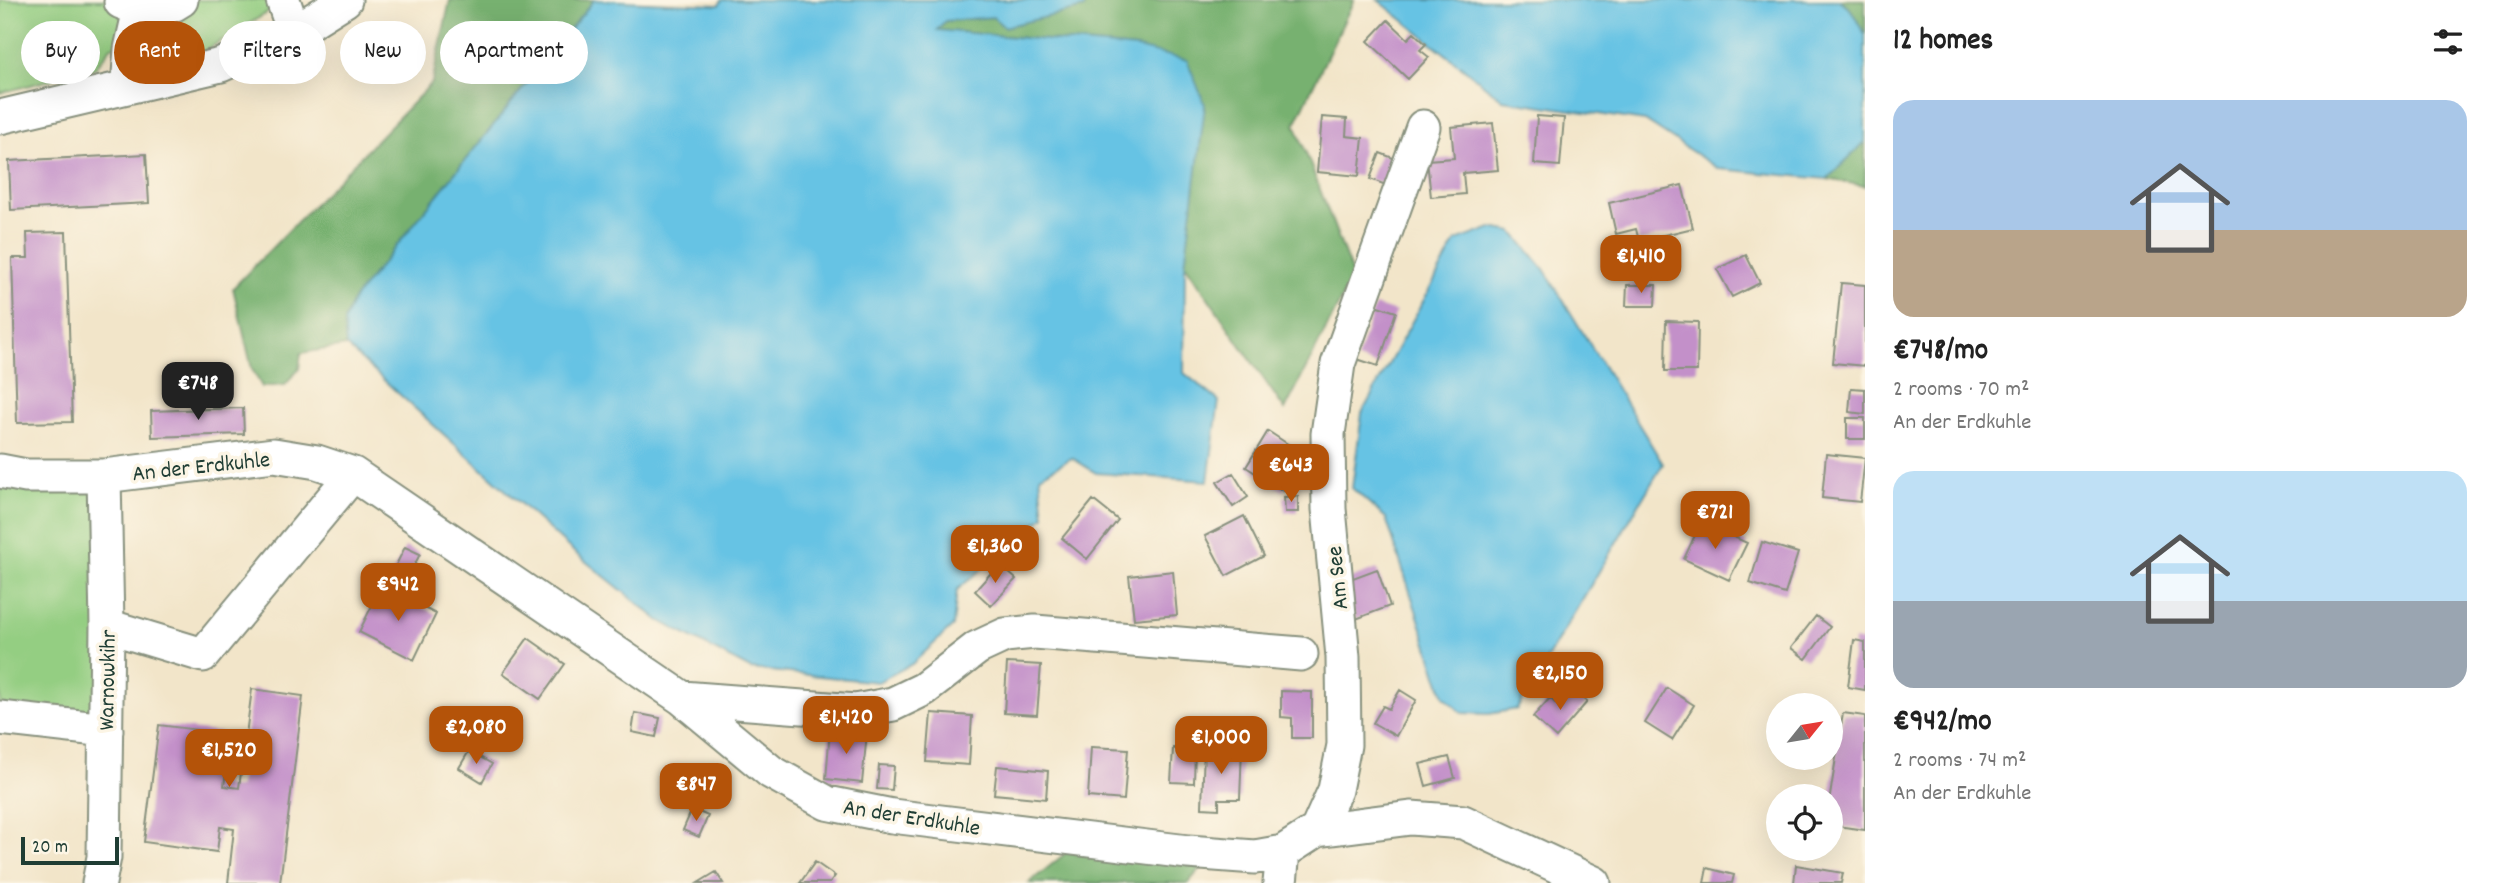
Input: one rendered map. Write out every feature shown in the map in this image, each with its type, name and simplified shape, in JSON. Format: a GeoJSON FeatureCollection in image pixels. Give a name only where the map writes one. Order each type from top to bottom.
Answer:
{"type":"FeatureCollection","features":[{"type":"Feature","properties":{"kind":"street"},"geometry":{"type":"LineString","coordinates":[[130,4],[158,9],[181,0]]}},
{"type":"Feature","properties":{"kind":"street"},"geometry":{"type":"LineString","coordinates":[[283,0],[290,21]]}},
{"type":"Feature","properties":{"kind":"street"},"geometry":{"type":"LineString","coordinates":[[312,21],[345,0]]}},
{"type":"Feature","properties":{"kind":"street"},"geometry":{"type":"LineString","coordinates":[[0,117],[140,84]]}},
{"type":"Feature","properties":{"kind":"street","name":"Am See"},"geometry":{"type":"LineString","coordinates":[[1317,830],[1335,790],[1344,745],[1343,657],[1329,509],[1328,434],[1338,364],[1423,128]]}},
{"type":"Feature","properties":{"kind":"street","name":"An der Erdkuhle"},"geometry":{"type":"LineString","coordinates":[[0,471],[26,475],[104,476],[275,455],[317,462],[353,474],[682,698],[771,772],[827,803],[892,816],[1188,852],[1255,857],[1281,868],[1317,830],[1411,818],[1463,822],[1594,883]]}},
{"type":"Feature","properties":{"kind":"street"},"geometry":{"type":"LineString","coordinates":[[107,625],[203,655],[353,474]]}},
{"type":"Feature","properties":{"kind":"street","name":"Warnowkihr"},"geometry":{"type":"LineString","coordinates":[[99,883],[104,858],[106,730],[104,476]]}},
{"type":"Feature","properties":{"kind":"street"},"geometry":{"type":"LineString","coordinates":[[682,698],[856,711],[868,709],[893,704],[924,689],[977,648],[1005,635],[1035,632],[1301,654]]}},
{"type":"Feature","properties":{"kind":"street"},"geometry":{"type":"LineString","coordinates":[[0,718],[106,730]]}},
{"type":"Feature","properties":{"kind":"green space"},"geometry":{"type":"Polygon","coordinates":[[[0,0],[288,0],[254,21],[219,21],[219,42],[205,51],[205,21],[114,21],[114,46],[100,62],[100,21],[21,21],[21,84],[34,84],[0,93],[0,0]]]}},
{"type":"Feature","properties":{"kind":"green space"},"geometry":{"type":"Polygon","coordinates":[[[450,0],[594,0],[577,21],[445,21],[450,0]]]}},
{"type":"Feature","properties":{"kind":"green space"},"geometry":{"type":"Polygon","coordinates":[[[1087,0],[1354,0],[1295,124],[1353,276],[1285,410],[1185,264],[1205,105],[1137,48],[937,30],[945,21],[993,17],[1004,27],[1084,8],[1087,0]]]}},
{"type":"Feature","properties":{"kind":"green space"},"geometry":{"type":"Polygon","coordinates":[[[1840,0],[1865,0],[1865,35],[1851,10],[1840,0]]]}},
{"type":"Feature","properties":{"kind":"green space"},"geometry":{"type":"Polygon","coordinates":[[[440,46],[440,84],[527,84],[353,300],[344,321],[346,346],[301,353],[299,369],[285,385],[262,387],[252,369],[233,288],[432,83],[440,46]]]}},
{"type":"Feature","properties":{"kind":"green space"},"geometry":{"type":"Polygon","coordinates":[[[1865,142],[1865,186],[1827,179],[1865,142]]]}},
{"type":"Feature","properties":{"kind":"green space"},"geometry":{"type":"Polygon","coordinates":[[[0,471],[104,476],[106,714],[0,705],[0,471]]]}},
{"type":"Feature","properties":{"kind":"green space"},"geometry":{"type":"Polygon","coordinates":[[[1067,852],[1203,866],[1188,883],[1029,883],[1067,852]]]}},
{"type":"Feature","properties":{"kind":"water"},"geometry":{"type":"Polygon","coordinates":[[[594,0],[719,5],[722,0],[1087,0],[1084,8],[1004,27],[993,17],[945,21],[937,30],[1137,48],[1187,60],[1205,105],[1185,264],[1184,373],[1219,401],[1208,481],[1096,473],[1072,458],[1040,476],[1044,516],[957,590],[953,626],[912,664],[878,682],[750,669],[660,621],[574,552],[346,346],[344,321],[353,300],[527,84],[588,84],[588,21],[577,21],[594,0]]]}},
{"type":"Feature","properties":{"kind":"water"},"geometry":{"type":"Polygon","coordinates":[[[1378,0],[1839,0],[1851,10],[1865,35],[1865,142],[1827,179],[1719,169],[1645,121],[1503,100],[1378,0]]]}},
{"type":"Feature","properties":{"kind":"water"},"geometry":{"type":"Polygon","coordinates":[[[1491,228],[1513,232],[1544,269],[1663,464],[1517,709],[1489,714],[1462,713],[1444,696],[1386,518],[1352,488],[1362,413],[1456,241],[1491,228]]]}},
{"type":"Feature","properties":{"kind":"building"},"geometry":{"type":"Polygon","coordinates":[[[1388,20],[1408,39],[1414,33],[1426,44],[1420,50],[1429,57],[1408,79],[1368,41],[1388,20]]]}},
{"type":"Feature","properties":{"kind":"building"},"geometry":{"type":"Polygon","coordinates":[[[1537,116],[1564,118],[1560,166],[1534,164],[1537,116]]]}},
{"type":"Feature","properties":{"kind":"building"},"geometry":{"type":"Polygon","coordinates":[[[1322,117],[1347,119],[1346,136],[1363,138],[1359,176],[1317,172],[1322,117]]]}},
{"type":"Feature","properties":{"kind":"building"},"geometry":{"type":"Polygon","coordinates":[[[1493,123],[1498,170],[1463,173],[1465,194],[1431,197],[1427,160],[1454,158],[1451,127],[1493,123]]]}},
{"type":"Feature","properties":{"kind":"building"},"geometry":{"type":"Polygon","coordinates":[[[1380,153],[1401,161],[1391,187],[1370,179],[1380,153]]]}},
{"type":"Feature","properties":{"kind":"building"},"geometry":{"type":"Polygon","coordinates":[[[146,154],[149,203],[11,210],[9,161],[146,154]]]}},
{"type":"Feature","properties":{"kind":"building"},"geometry":{"type":"Polygon","coordinates":[[[1682,185],[1693,228],[1639,241],[1636,229],[1616,234],[1609,203],[1682,185]]]}},
{"type":"Feature","properties":{"kind":"building"},"geometry":{"type":"Polygon","coordinates":[[[66,232],[72,422],[17,423],[12,258],[28,258],[27,233],[66,232]]]}},
{"type":"Feature","properties":{"kind":"building"},"geometry":{"type":"Polygon","coordinates":[[[1746,255],[1760,283],[1732,297],[1717,269],[1746,255]]]}},
{"type":"Feature","properties":{"kind":"building"},"geometry":{"type":"Polygon","coordinates":[[[1841,283],[1865,285],[1865,366],[1833,363],[1841,283]]]}},
{"type":"Feature","properties":{"kind":"building"},"geometry":{"type":"Polygon","coordinates":[[[1627,285],[1656,285],[1655,306],[1626,306],[1627,285]]]}},
{"type":"Feature","properties":{"kind":"building"},"geometry":{"type":"Polygon","coordinates":[[[1375,305],[1396,312],[1378,366],[1357,359],[1375,305]]]}},
{"type":"Feature","properties":{"kind":"building"},"geometry":{"type":"Polygon","coordinates":[[[1666,321],[1698,322],[1697,371],[1665,371],[1666,321]]]}},
{"type":"Feature","properties":{"kind":"building"},"geometry":{"type":"Polygon","coordinates":[[[1851,388],[1865,389],[1865,414],[1849,412],[1851,388]]]}},
{"type":"Feature","properties":{"kind":"building"},"geometry":{"type":"Polygon","coordinates":[[[243,408],[244,434],[152,437],[151,411],[243,408]]]}},
{"type":"Feature","properties":{"kind":"building"},"geometry":{"type":"Polygon","coordinates":[[[1847,418],[1865,418],[1865,439],[1847,439],[1847,418]]]}},
{"type":"Feature","properties":{"kind":"building"},"geometry":{"type":"Polygon","coordinates":[[[1268,431],[1306,456],[1283,491],[1246,467],[1268,431]]]}},
{"type":"Feature","properties":{"kind":"building"},"geometry":{"type":"Polygon","coordinates":[[[1826,454],[1865,458],[1860,502],[1822,498],[1826,454]]]}},
{"type":"Feature","properties":{"kind":"building"},"geometry":{"type":"Polygon","coordinates":[[[1233,473],[1248,497],[1233,507],[1217,482],[1233,473]]]}},
{"type":"Feature","properties":{"kind":"building"},"geometry":{"type":"Polygon","coordinates":[[[1298,496],[1298,512],[1285,512],[1284,497],[1298,496]]]}},
{"type":"Feature","properties":{"kind":"building"},"geometry":{"type":"Polygon","coordinates":[[[1093,500],[1118,520],[1087,559],[1062,538],[1093,500]]]}},
{"type":"Feature","properties":{"kind":"building"},"geometry":{"type":"Polygon","coordinates":[[[1244,516],[1264,556],[1226,576],[1205,536],[1244,516]]]}},
{"type":"Feature","properties":{"kind":"building"},"geometry":{"type":"Polygon","coordinates":[[[1701,522],[1747,543],[1729,580],[1684,559],[1701,522]]]}},
{"type":"Feature","properties":{"kind":"building"},"geometry":{"type":"Polygon","coordinates":[[[1762,542],[1798,553],[1785,594],[1750,583],[1762,542]]]}},
{"type":"Feature","properties":{"kind":"building"},"geometry":{"type":"Polygon","coordinates":[[[405,547],[420,554],[405,584],[390,577],[405,547]]]}},
{"type":"Feature","properties":{"kind":"building"},"geometry":{"type":"Polygon","coordinates":[[[999,564],[1016,579],[991,606],[975,591],[999,564]]]}},
{"type":"Feature","properties":{"kind":"building"},"geometry":{"type":"Polygon","coordinates":[[[1377,569],[1390,606],[1356,619],[1342,582],[1377,569]]]}},
{"type":"Feature","properties":{"kind":"building"},"geometry":{"type":"Polygon","coordinates":[[[1173,571],[1177,615],[1134,619],[1129,576],[1173,571]]]}},
{"type":"Feature","properties":{"kind":"building"},"geometry":{"type":"Polygon","coordinates":[[[381,587],[436,614],[414,660],[359,632],[381,587]]]}},
{"type":"Feature","properties":{"kind":"building"},"geometry":{"type":"Polygon","coordinates":[[[1816,616],[1830,627],[1806,659],[1791,648],[1816,616]]]}},
{"type":"Feature","properties":{"kind":"building"},"geometry":{"type":"Polygon","coordinates":[[[528,638],[565,664],[540,699],[503,673],[528,638]]]}},
{"type":"Feature","properties":{"kind":"building"},"geometry":{"type":"Polygon","coordinates":[[[1854,640],[1865,642],[1865,690],[1848,687],[1854,640]]]}},
{"type":"Feature","properties":{"kind":"building"},"geometry":{"type":"Polygon","coordinates":[[[1007,663],[1041,665],[1037,715],[1004,713],[1007,663]]]}},
{"type":"Feature","properties":{"kind":"building"},"geometry":{"type":"Polygon","coordinates":[[[1570,688],[1587,702],[1556,738],[1533,717],[1550,698],[1556,704],[1570,688]]]}},
{"type":"Feature","properties":{"kind":"building"},"geometry":{"type":"Polygon","coordinates":[[[1667,688],[1694,705],[1672,740],[1645,723],[1667,688]]]}},
{"type":"Feature","properties":{"kind":"building"},"geometry":{"type":"Polygon","coordinates":[[[252,689],[303,696],[280,883],[228,883],[234,829],[220,827],[217,852],[144,842],[159,725],[231,734],[224,786],[239,788],[252,689]]]}},
{"type":"Feature","properties":{"kind":"building"},"geometry":{"type":"Polygon","coordinates":[[[1400,690],[1416,700],[1396,736],[1373,723],[1383,706],[1389,709],[1400,690]]]}},
{"type":"Feature","properties":{"kind":"building"},"geometry":{"type":"Polygon","coordinates":[[[1281,691],[1312,692],[1312,738],[1292,738],[1292,718],[1281,717],[1281,691]]]}},
{"type":"Feature","properties":{"kind":"building"},"geometry":{"type":"Polygon","coordinates":[[[635,713],[660,718],[656,737],[632,732],[635,713]]]}},
{"type":"Feature","properties":{"kind":"building"},"geometry":{"type":"Polygon","coordinates":[[[931,713],[972,716],[969,765],[927,762],[931,713]]]}},
{"type":"Feature","properties":{"kind":"building"},"geometry":{"type":"Polygon","coordinates":[[[1843,713],[1865,716],[1865,830],[1843,827],[1843,784],[1832,784],[1834,770],[1843,770],[1843,713]]]}},
{"type":"Feature","properties":{"kind":"building"},"geometry":{"type":"Polygon","coordinates":[[[830,730],[867,733],[862,783],[826,779],[830,730]]]}},
{"type":"Feature","properties":{"kind":"building"},"geometry":{"type":"Polygon","coordinates":[[[1091,747],[1128,749],[1124,800],[1088,797],[1091,747]]]}},
{"type":"Feature","properties":{"kind":"building"},"geometry":{"type":"Polygon","coordinates":[[[1204,747],[1242,748],[1240,799],[1219,799],[1219,809],[1202,808],[1204,747]]]}},
{"type":"Feature","properties":{"kind":"building"},"geometry":{"type":"Polygon","coordinates":[[[1173,748],[1195,749],[1194,783],[1171,782],[1173,748]]]}},
{"type":"Feature","properties":{"kind":"building"},"geometry":{"type":"Polygon","coordinates":[[[469,751],[492,764],[482,782],[459,768],[469,751]]]}},
{"type":"Feature","properties":{"kind":"building"},"geometry":{"type":"Polygon","coordinates":[[[1449,757],[1455,778],[1426,786],[1420,764],[1449,757]]]}},
{"type":"Feature","properties":{"kind":"building"},"geometry":{"type":"Polygon","coordinates":[[[879,765],[894,766],[892,790],[877,789],[879,765]]]}},
{"type":"Feature","properties":{"kind":"building"},"geometry":{"type":"Polygon","coordinates":[[[997,766],[1048,771],[1046,799],[994,794],[997,766]]]}},
{"type":"Feature","properties":{"kind":"building"},"geometry":{"type":"Polygon","coordinates":[[[692,809],[708,816],[699,837],[683,830],[692,809]]]}},
{"type":"Feature","properties":{"kind":"building"},"geometry":{"type":"Polygon","coordinates":[[[815,862],[835,876],[830,883],[800,883],[815,862]]]}},
{"type":"Feature","properties":{"kind":"building"},"geometry":{"type":"Polygon","coordinates":[[[1796,865],[1843,873],[1841,883],[1794,883],[1796,865]]]}},
{"type":"Feature","properties":{"kind":"building"},"geometry":{"type":"Polygon","coordinates":[[[1707,868],[1734,875],[1732,883],[1704,883],[1707,868]]]}},
{"type":"Feature","properties":{"kind":"building"},"geometry":{"type":"Polygon","coordinates":[[[716,872],[723,883],[698,883],[716,872]]]}}]}
